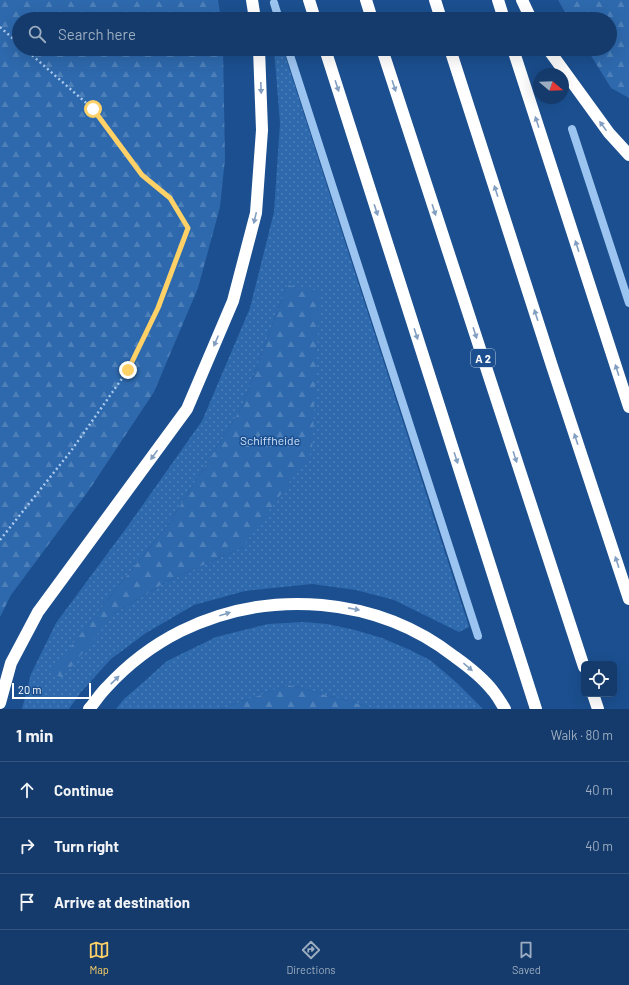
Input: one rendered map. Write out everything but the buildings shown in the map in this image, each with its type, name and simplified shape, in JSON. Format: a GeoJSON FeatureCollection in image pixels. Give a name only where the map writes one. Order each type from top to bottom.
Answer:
{"type":"FeatureCollection","features":[{"type":"Feature","properties":{"kind":"highway"},"geometry":{"type":"LineString","coordinates":[[252,0],[255,12]]}},
{"type":"Feature","properties":{"kind":"highway"},"geometry":{"type":"LineString","coordinates":[[309,0],[313,12]]}},
{"type":"Feature","properties":{"kind":"highway"},"geometry":{"type":"LineString","coordinates":[[366,0],[370,12]]}},
{"type":"Feature","properties":{"kind":"highway"},"geometry":{"type":"LineString","coordinates":[[435,0],[439,12]]}},
{"type":"Feature","properties":{"kind":"highway"},"geometry":{"type":"LineString","coordinates":[[498,0],[502,12]]}},
{"type":"Feature","properties":{"kind":"highway"},"geometry":{"type":"LineString","coordinates":[[522,0],[528,12]]}},
{"type":"Feature","properties":{"kind":"highway"},"geometry":{"type":"LineString","coordinates":[[0,703],[11,663],[38,612],[186,409],[233,300],[256,213],[262,130],[260,56]]}},
{"type":"Feature","properties":{"kind":"highway"},"geometry":{"type":"LineString","coordinates":[[327,56],[536,709]]}},
{"type":"Feature","properties":{"kind":"highway","name":"A 2"},"geometry":{"type":"LineString","coordinates":[[384,56],[582,661]]}},
{"type":"Feature","properties":{"kind":"highway"},"geometry":{"type":"LineString","coordinates":[[452,56],[629,599]]}},
{"type":"Feature","properties":{"kind":"highway"},"geometry":{"type":"LineString","coordinates":[[515,56],[629,407]]}},
{"type":"Feature","properties":{"kind":"highway"},"geometry":{"type":"LineString","coordinates":[[553,56],[608,133],[629,155]]}},
{"type":"Feature","properties":{"kind":"highway"},"geometry":{"type":"LineString","coordinates":[[89,709],[106,688],[128,666],[153,647],[180,632],[209,619],[238,610],[269,605],[300,603],[331,605],[362,611],[391,620],[420,633],[446,649],[471,669],[493,691],[505,709]]}},
{"type":"Feature","properties":{"kind":"highway"},"geometry":{"type":"LineString","coordinates":[[594,697],[598,709]]}},
{"type":"Feature","properties":{"kind":"path"},"geometry":{"type":"LineString","coordinates":[[0,27],[12,38]]}},
{"type":"Feature","properties":{"kind":"path"},"geometry":{"type":"LineString","coordinates":[[0,540],[71,451],[128,370],[158,308],[188,228],[170,198],[142,175],[93,109],[33,56]]}},
{"type":"Feature","properties":{"kind":"green space"},"geometry":{"type":"Polygon","coordinates":[[[0,0],[218,0],[220,12],[12,12],[12,56],[223,56],[225,159],[220,207],[198,288],[154,392],[89,490],[11,595],[0,617],[0,0]]]}},
{"type":"Feature","properties":{"kind":"green space"},"geometry":{"type":"Polygon","coordinates":[[[558,0],[629,0],[629,98],[611,88],[591,56],[617,56],[617,12],[565,12],[558,0]]]}},
{"type":"Feature","properties":{"kind":"green space"},"geometry":{"type":"Polygon","coordinates":[[[275,56],[285,56],[469,627],[459,632],[394,600],[356,590],[312,584],[245,591],[194,605],[146,633],[111,659],[81,692],[69,709],[22,709],[31,674],[56,623],[130,523],[202,421],[250,308],[274,212],[280,123],[275,56]],[[287,285],[242,407],[168,525],[104,604],[51,673],[115,613],[166,582],[243,547],[287,285]]]}},
{"type":"Feature","properties":{"kind":"green space","name":"Schiffheide"},"geometry":{"type":"Polygon","coordinates":[[[287,285],[320,291],[312,451],[243,547],[166,582],[115,613],[62,678],[51,672],[168,525],[242,407],[287,285]]]}},
{"type":"Feature","properties":{"kind":"green space"},"geometry":{"type":"Polygon","coordinates":[[[303,622],[327,624],[355,630],[382,638],[410,650],[430,660],[456,682],[483,709],[377,709],[289,685],[220,709],[116,709],[124,699],[167,661],[216,637],[268,624],[303,622]]]}},
{"type":"Feature","properties":{"kind":"green space"},"geometry":{"type":"Polygon","coordinates":[[[289,685],[377,709],[220,709],[289,685]]]}},
{"type":"Feature","properties":{"kind":"waterway"},"geometry":{"type":"LineString","coordinates":[[274,3],[277,12]]}},
{"type":"Feature","properties":{"kind":"waterway"},"geometry":{"type":"LineString","coordinates":[[290,56],[478,636]]}},
{"type":"Feature","properties":{"kind":"waterway"},"geometry":{"type":"LineString","coordinates":[[572,129],[629,303]]}},
{"type":"Feature","properties":{"kind":"route"},"geometry":{"type":"LineString","coordinates":[[93,109],[142,175],[170,198],[188,228],[158,308],[128,370]]}}]}
